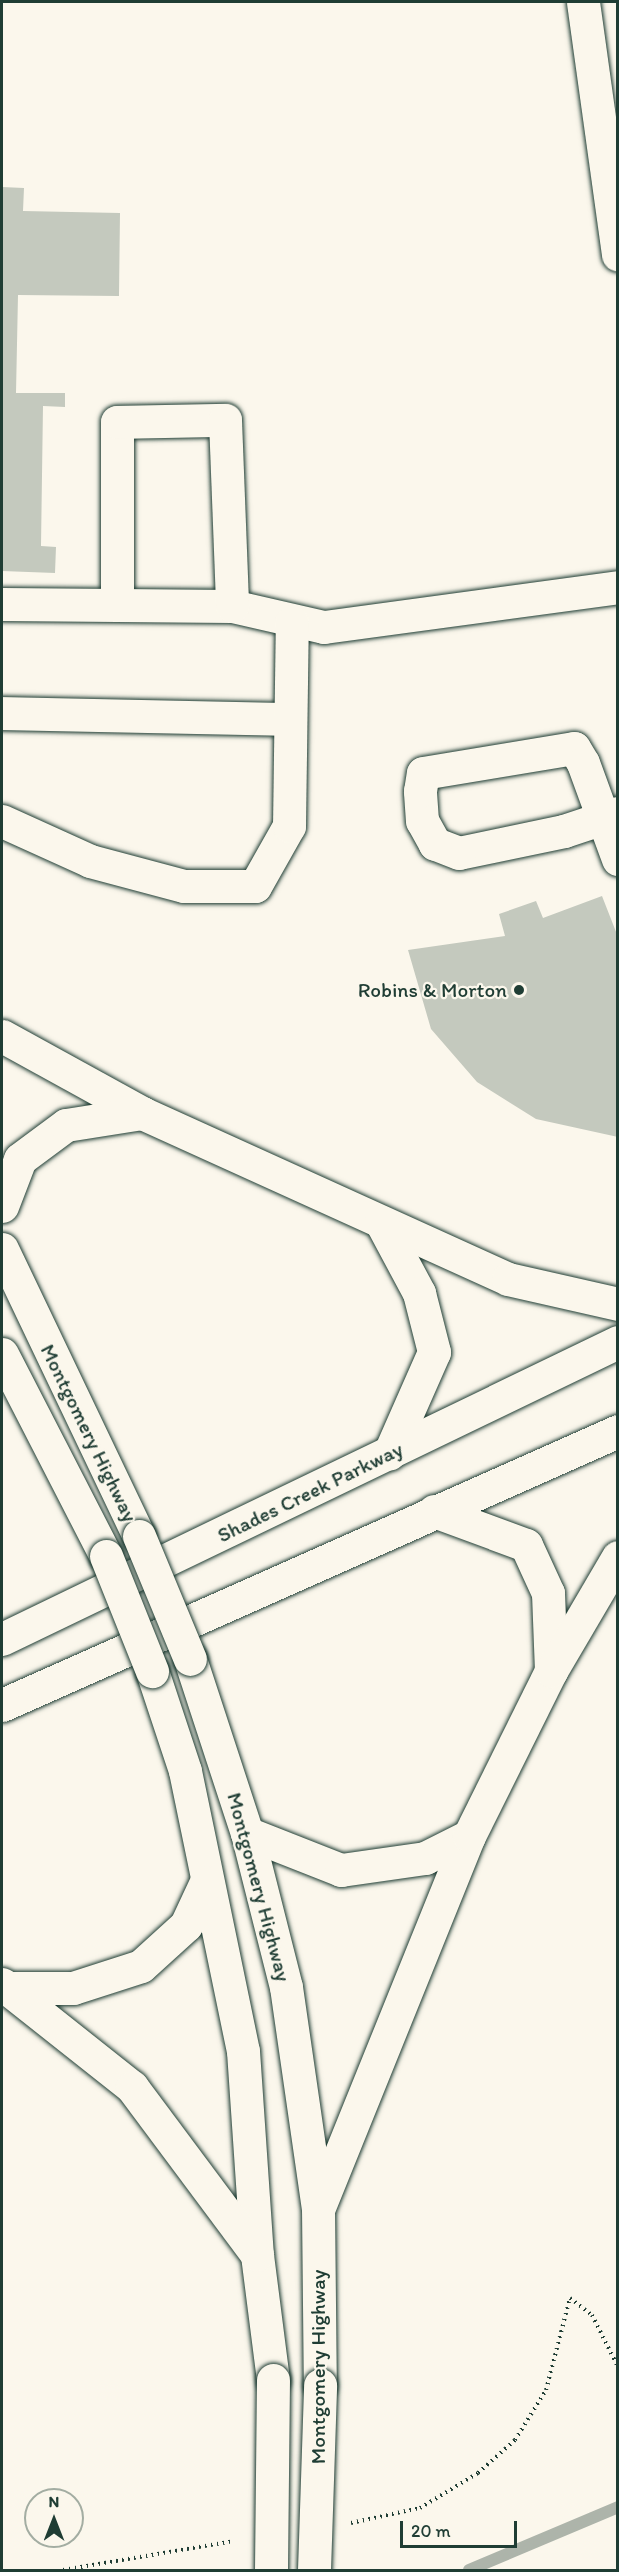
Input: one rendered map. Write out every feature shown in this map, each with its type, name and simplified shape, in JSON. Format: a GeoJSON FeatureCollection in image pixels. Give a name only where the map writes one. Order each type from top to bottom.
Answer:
{"type":"FeatureCollection","features":[{"type":"Feature","properties":{"kind":"main road"},"geometry":{"type":"LineString","coordinates":[[583,2],[618,255]]}},
{"type":"Feature","properties":{"kind":"main road"},"geometry":{"type":"LineString","coordinates":[[117,604],[117,422],[225,420],[232,606]]}},
{"type":"Feature","properties":{"kind":"main road"},"geometry":{"type":"LineString","coordinates":[[2,604],[232,606],[292,622],[324,627],[618,587]]}},
{"type":"Feature","properties":{"kind":"main road"},"geometry":{"type":"LineString","coordinates":[[2,821],[90,861],[184,886],[255,886],[289,826],[292,622]]}},
{"type":"Feature","properties":{"kind":"main road"},"geometry":{"type":"LineString","coordinates":[[2,713],[290,719]]}},
{"type":"Feature","properties":{"kind":"main road"},"geometry":{"type":"LineString","coordinates":[[610,815],[459,853],[435,844],[422,821],[423,772],[574,748],[610,815],[618,859]]}},
{"type":"Feature","properties":{"kind":"main road"},"geometry":{"type":"LineString","coordinates":[[2,1036],[142,1113],[508,1279],[618,1304]]}},
{"type":"Feature","properties":{"kind":"main road"},"geometry":{"type":"LineString","coordinates":[[2,1206],[20,1159],[66,1125],[142,1113]]}},
{"type":"Feature","properties":{"kind":"main road"},"geometry":{"type":"LineString","coordinates":[[381,1222],[419,1293],[435,1352],[389,1454]]}},
{"type":"Feature","properties":{"kind":"main road","name":"Montgomery Highway"},"geometry":{"type":"LineString","coordinates":[[2,1249],[139,1536],[190,1659],[247,1833],[286,1987],[318,2208],[320,2385],[314,2571]]}},
{"type":"Feature","properties":{"kind":"main road","name":"Shades Creek Parkway"},"geometry":{"type":"LineString","coordinates":[[2,1639],[618,1342]]}},
{"type":"Feature","properties":{"kind":"main road","name":"Montgomery Highway"},"geometry":{"type":"LineString","coordinates":[[2,1354],[106,1556],[152,1671],[185,1771],[206,1882],[243,2051],[257,2255],[273,2380],[271,2571]]}},
{"type":"Feature","properties":{"kind":"main road"},"geometry":{"type":"LineString","coordinates":[[2,1705],[618,1431]]}},
{"type":"Feature","properties":{"kind":"main road"},"geometry":{"type":"LineString","coordinates":[[434,1511],[526,1545],[548,1593],[551,1671]]}},
{"type":"Feature","properties":{"kind":"main road"},"geometry":{"type":"LineString","coordinates":[[318,2208],[469,1836],[551,1671],[618,1557]]}},
{"type":"Feature","properties":{"kind":"main road"},"geometry":{"type":"LineString","coordinates":[[247,1833],[341,1870],[425,1858],[469,1836]]}},
{"type":"Feature","properties":{"kind":"main road"},"geometry":{"type":"LineString","coordinates":[[5,1986],[73,1988],[141,1966],[186,1925],[206,1882]]}},
{"type":"Feature","properties":{"kind":"main road"},"geometry":{"type":"LineString","coordinates":[[5,1986],[132,2088],[257,2255]]}},
{"type":"Feature","properties":{"kind":"path"},"geometry":{"type":"LineString","coordinates":[[340,2524],[420,2508],[478,2472],[515,2440],[546,2390],[567,2299],[578,2300],[592,2315],[617,2366]]}},
{"type":"Feature","properties":{"kind":"path"},"geometry":{"type":"LineString","coordinates":[[63,2571],[238,2540]]}},
{"type":"Feature","properties":{"kind":"building"},"geometry":{"type":"Polygon","coordinates":[[[2,187],[24,188],[23,211],[120,213],[119,296],[18,295],[16,393],[65,393],[65,407],[43,406],[41,546],[56,547],[55,573],[2,571],[2,187]]]}},
{"type":"Feature","properties":{"kind":"building","name":"Robins & Morton"},"geometry":{"type":"Polygon","coordinates":[[[602,896],[618,937],[618,1137],[536,1119],[477,1082],[431,1029],[408,950],[505,936],[499,914],[536,901],[543,918],[602,896]]]}},
{"type":"Feature","properties":{"kind":"waterway"},"geometry":{"type":"LineString","coordinates":[[469,2570],[618,2507]]}},
{"type":"Feature","properties":{"kind":"place","name":"Robins & Morton"},"geometry":{"type":"Point","coordinates":[519,990]}}]}
